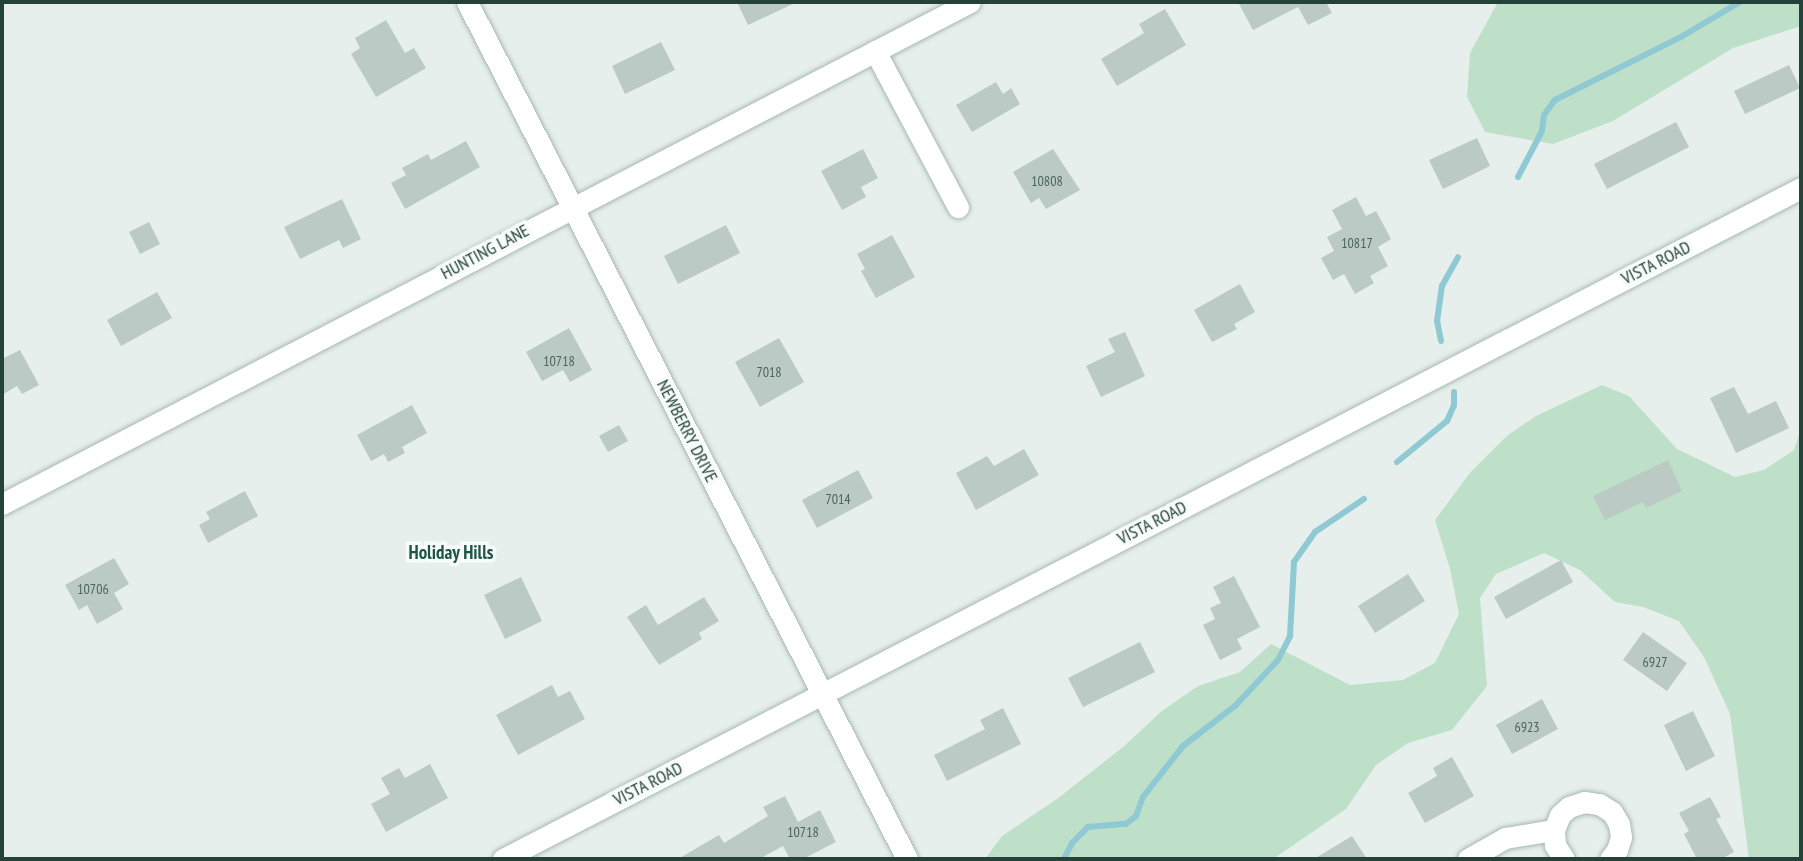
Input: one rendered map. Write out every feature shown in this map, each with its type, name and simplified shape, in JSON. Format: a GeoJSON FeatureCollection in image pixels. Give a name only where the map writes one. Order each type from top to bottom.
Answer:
{"type":"FeatureCollection","features":[{"type":"Feature","properties":{"kind":"street","name":"NEWBERRY DRIVE"},"geometry":{"type":"LineString","coordinates":[[467,2],[907,859]]}},
{"type":"Feature","properties":{"kind":"street","name":"HUNTING LANE"},"geometry":{"type":"LineString","coordinates":[[2,504],[970,2]]}},
{"type":"Feature","properties":{"kind":"street"},"geometry":{"type":"LineString","coordinates":[[875,51],[958,207]]}},
{"type":"Feature","properties":{"kind":"street","name":"VISTA ROAD"},"geometry":{"type":"LineString","coordinates":[[503,859],[1801,188]]}},
{"type":"Feature","properties":{"kind":"street"},"geometry":{"type":"LineString","coordinates":[[1564,859],[1555,845],[1554,830],[1560,815],[1569,807],[1584,802],[1599,804],[1612,812],[1619,824],[1621,837],[1617,850],[1610,859]]}},
{"type":"Feature","properties":{"kind":"street"},"geometry":{"type":"LineString","coordinates":[[1468,859],[1505,838],[1554,830]]}},
{"type":"Feature","properties":{"kind":"green space"},"geometry":{"type":"Polygon","coordinates":[[[1498,2],[1801,2],[1801,26],[1733,48],[1613,121],[1553,144],[1485,132],[1467,97],[1470,53],[1498,2]]]}},
{"type":"Feature","properties":{"kind":"green space"},"geometry":{"type":"Polygon","coordinates":[[[1602,385],[1629,396],[1677,449],[1735,477],[1764,470],[1794,450],[1801,429],[1801,859],[1749,859],[1730,714],[1704,657],[1679,621],[1643,607],[1615,602],[1580,570],[1544,553],[1496,574],[1480,598],[1487,686],[1452,730],[1408,743],[1376,765],[1346,809],[1273,859],[985,859],[1002,836],[1057,799],[1123,747],[1162,711],[1198,686],[1240,672],[1271,644],[1350,685],[1403,680],[1435,663],[1459,614],[1450,569],[1435,520],[1469,474],[1508,435],[1536,416],[1602,385]]]}},
{"type":"Feature","properties":{"kind":"building"},"geometry":{"type":"Polygon","coordinates":[[[737,2],[797,2],[748,25],[737,2]]]}},
{"type":"Feature","properties":{"kind":"building"},"geometry":{"type":"Polygon","coordinates":[[[1238,2],[1326,2],[1332,13],[1308,25],[1298,7],[1253,30],[1238,2]]]}},
{"type":"Feature","properties":{"kind":"building"},"geometry":{"type":"Polygon","coordinates":[[[1165,9],[1186,45],[1117,86],[1101,59],[1144,33],[1139,24],[1165,9]]]}},
{"type":"Feature","properties":{"kind":"building"},"geometry":{"type":"Polygon","coordinates":[[[386,20],[405,53],[414,48],[426,68],[376,97],[351,54],[360,48],[355,38],[386,20]]]}},
{"type":"Feature","properties":{"kind":"building"},"geometry":{"type":"Polygon","coordinates":[[[661,42],[675,70],[625,94],[612,66],[661,42]]]}},
{"type":"Feature","properties":{"kind":"building"},"geometry":{"type":"Polygon","coordinates":[[[1789,65],[1800,88],[1745,114],[1734,91],[1789,65]]]}},
{"type":"Feature","properties":{"kind":"building"},"geometry":{"type":"Polygon","coordinates":[[[996,82],[1003,94],[1011,88],[1020,104],[972,132],[956,105],[996,82]]]}},
{"type":"Feature","properties":{"kind":"building"},"geometry":{"type":"Polygon","coordinates":[[[1676,122],[1689,147],[1607,189],[1594,164],[1676,122]]]}},
{"type":"Feature","properties":{"kind":"building"},"geometry":{"type":"Polygon","coordinates":[[[1477,138],[1490,166],[1443,189],[1429,160],[1477,138]]]}},
{"type":"Feature","properties":{"kind":"building"},"geometry":{"type":"Polygon","coordinates":[[[466,141],[480,167],[405,209],[391,183],[406,175],[402,168],[428,154],[431,160],[466,141]]]}},
{"type":"Feature","properties":{"kind":"building"},"geometry":{"type":"Polygon","coordinates":[[[863,149],[878,178],[861,187],[866,197],[842,210],[821,171],[863,149]]]}},
{"type":"Feature","properties":{"kind":"building"},"geometry":{"type":"Polygon","coordinates":[[[1053,149],[1080,190],[1046,209],[1039,198],[1031,203],[1013,172],[1053,149]]]}},
{"type":"Feature","properties":{"kind":"building"},"geometry":{"type":"Polygon","coordinates":[[[1356,197],[1366,216],[1376,211],[1391,239],[1378,247],[1388,266],[1370,276],[1374,283],[1355,294],[1344,274],[1333,280],[1321,258],[1334,251],[1327,237],[1342,229],[1332,210],[1356,197]]]}},
{"type":"Feature","properties":{"kind":"building"},"geometry":{"type":"Polygon","coordinates":[[[342,199],[361,239],[343,248],[339,240],[300,259],[284,227],[342,199]]]}},
{"type":"Feature","properties":{"kind":"building"},"geometry":{"type":"Polygon","coordinates":[[[149,222],[160,244],[140,254],[129,232],[149,222]]]}},
{"type":"Feature","properties":{"kind":"building"},"geometry":{"type":"Polygon","coordinates":[[[726,225],[740,253],[678,284],[664,256],[726,225]]]}},
{"type":"Feature","properties":{"kind":"building"},"geometry":{"type":"Polygon","coordinates":[[[892,235],[915,277],[876,298],[861,271],[865,269],[857,254],[892,235]]]}},
{"type":"Feature","properties":{"kind":"building"},"geometry":{"type":"Polygon","coordinates":[[[1240,284],[1255,312],[1234,324],[1237,329],[1212,342],[1194,310],[1240,284]]]}},
{"type":"Feature","properties":{"kind":"building"},"geometry":{"type":"Polygon","coordinates":[[[157,292],[172,318],[121,346],[107,320],[157,292]]]}},
{"type":"Feature","properties":{"kind":"building"},"geometry":{"type":"Polygon","coordinates":[[[569,328],[592,370],[570,382],[563,370],[542,381],[526,352],[569,328]]]}},
{"type":"Feature","properties":{"kind":"building"},"geometry":{"type":"Polygon","coordinates":[[[1125,332],[1145,376],[1101,397],[1086,366],[1115,352],[1108,339],[1125,332]]]}},
{"type":"Feature","properties":{"kind":"building"},"geometry":{"type":"Polygon","coordinates":[[[779,338],[804,382],[760,407],[735,362],[779,338]]]}},
{"type":"Feature","properties":{"kind":"building"},"geometry":{"type":"Polygon","coordinates":[[[20,350],[39,385],[22,394],[17,386],[2,395],[2,359],[20,350]]]}},
{"type":"Feature","properties":{"kind":"building"},"geometry":{"type":"Polygon","coordinates":[[[1734,387],[1748,414],[1776,401],[1789,428],[1736,453],[1710,398],[1734,387]]]}},
{"type":"Feature","properties":{"kind":"building"},"geometry":{"type":"Polygon","coordinates":[[[412,405],[427,433],[402,447],[405,453],[388,462],[384,454],[371,461],[357,435],[412,405]]]}},
{"type":"Feature","properties":{"kind":"building"},"geometry":{"type":"Polygon","coordinates":[[[619,425],[628,441],[608,452],[599,436],[619,425]]]}},
{"type":"Feature","properties":{"kind":"building"},"geometry":{"type":"Polygon","coordinates":[[[1024,449],[1039,475],[976,510],[956,473],[987,456],[994,466],[1024,449]]]}},
{"type":"Feature","properties":{"kind":"building"},"geometry":{"type":"Polygon","coordinates":[[[1668,460],[1682,491],[1646,508],[1643,502],[1605,520],[1593,496],[1668,460]]]}},
{"type":"Feature","properties":{"kind":"building"},"geometry":{"type":"Polygon","coordinates":[[[858,470],[873,498],[817,528],[802,500],[858,470]]]}},
{"type":"Feature","properties":{"kind":"building"},"geometry":{"type":"Polygon","coordinates":[[[245,491],[258,516],[208,543],[199,525],[210,519],[206,512],[245,491]]]}},
{"type":"Feature","properties":{"kind":"building"},"geometry":{"type":"Polygon","coordinates":[[[114,558],[129,584],[114,593],[123,609],[97,624],[87,605],[79,610],[65,585],[114,558]]]}},
{"type":"Feature","properties":{"kind":"building"},"geometry":{"type":"Polygon","coordinates":[[[1561,560],[1573,582],[1506,619],[1494,597],[1561,560]]]}},
{"type":"Feature","properties":{"kind":"building"},"geometry":{"type":"Polygon","coordinates":[[[1408,574],[1425,601],[1375,633],[1358,606],[1408,574]]]}},
{"type":"Feature","properties":{"kind":"building"},"geometry":{"type":"Polygon","coordinates":[[[1234,576],[1260,627],[1237,639],[1242,649],[1220,660],[1203,625],[1215,619],[1210,608],[1221,603],[1213,587],[1234,576]]]}},
{"type":"Feature","properties":{"kind":"building"},"geometry":{"type":"Polygon","coordinates":[[[521,577],[542,621],[505,639],[484,595],[521,577]]]}},
{"type":"Feature","properties":{"kind":"building"},"geometry":{"type":"Polygon","coordinates":[[[704,597],[719,621],[699,633],[702,639],[659,665],[627,617],[646,605],[658,625],[704,597]]]}},
{"type":"Feature","properties":{"kind":"building"},"geometry":{"type":"Polygon","coordinates":[[[1643,632],[1687,663],[1667,691],[1623,660],[1643,632]]]}},
{"type":"Feature","properties":{"kind":"building"},"geometry":{"type":"Polygon","coordinates":[[[1140,642],[1155,672],[1083,707],[1068,678],[1140,642]]]}},
{"type":"Feature","properties":{"kind":"building"},"geometry":{"type":"Polygon","coordinates":[[[552,685],[558,697],[570,691],[585,719],[518,755],[496,715],[552,685]]]}},
{"type":"Feature","properties":{"kind":"building"},"geometry":{"type":"Polygon","coordinates":[[[1542,699],[1558,729],[1512,754],[1496,725],[1542,699]]]}},
{"type":"Feature","properties":{"kind":"building"},"geometry":{"type":"Polygon","coordinates":[[[1003,708],[1021,744],[947,781],[934,755],[985,729],[980,720],[1003,708]]]}},
{"type":"Feature","properties":{"kind":"building"},"geometry":{"type":"Polygon","coordinates":[[[1693,711],[1715,756],[1686,771],[1664,725],[1693,711]]]}},
{"type":"Feature","properties":{"kind":"building"},"geometry":{"type":"Polygon","coordinates":[[[1452,757],[1474,796],[1425,823],[1408,793],[1437,776],[1433,768],[1452,757]]]}},
{"type":"Feature","properties":{"kind":"building"},"geometry":{"type":"Polygon","coordinates":[[[430,764],[448,798],[386,832],[371,804],[390,794],[381,778],[399,768],[405,778],[430,764]]]}},
{"type":"Feature","properties":{"kind":"building"},"geometry":{"type":"Polygon","coordinates":[[[785,796],[798,822],[820,810],[836,842],[803,859],[790,859],[783,846],[759,859],[678,859],[719,835],[724,843],[768,816],[763,807],[785,796]]]}},
{"type":"Feature","properties":{"kind":"building"},"geometry":{"type":"Polygon","coordinates":[[[1710,797],[1721,817],[1716,819],[1734,852],[1721,859],[1697,859],[1684,834],[1689,831],[1679,813],[1710,797]]]}},
{"type":"Feature","properties":{"kind":"building"},"geometry":{"type":"Polygon","coordinates":[[[1352,836],[1367,859],[1314,859],[1352,836]]]}},
{"type":"Feature","properties":{"kind":"waterway"},"geometry":{"type":"LineString","coordinates":[[1518,177],[1542,131],[1544,115],[1555,100],[1681,37],[1740,2]]}},
{"type":"Feature","properties":{"kind":"waterway"},"geometry":{"type":"LineString","coordinates":[[1441,341],[1437,321],[1442,286],[1458,257]]}},
{"type":"Feature","properties":{"kind":"waterway"},"geometry":{"type":"LineString","coordinates":[[1397,462],[1447,421],[1454,405],[1454,392]]}},
{"type":"Feature","properties":{"kind":"waterway"},"geometry":{"type":"LineString","coordinates":[[1064,859],[1072,843],[1088,827],[1126,824],[1136,816],[1143,797],[1183,746],[1235,706],[1278,660],[1290,636],[1294,562],[1315,532],[1364,499]]}},
{"type":"Feature","properties":{"kind":"district","name":"Holiday Hills"},"geometry":{"type":"Point","coordinates":[451,553]}}]}
